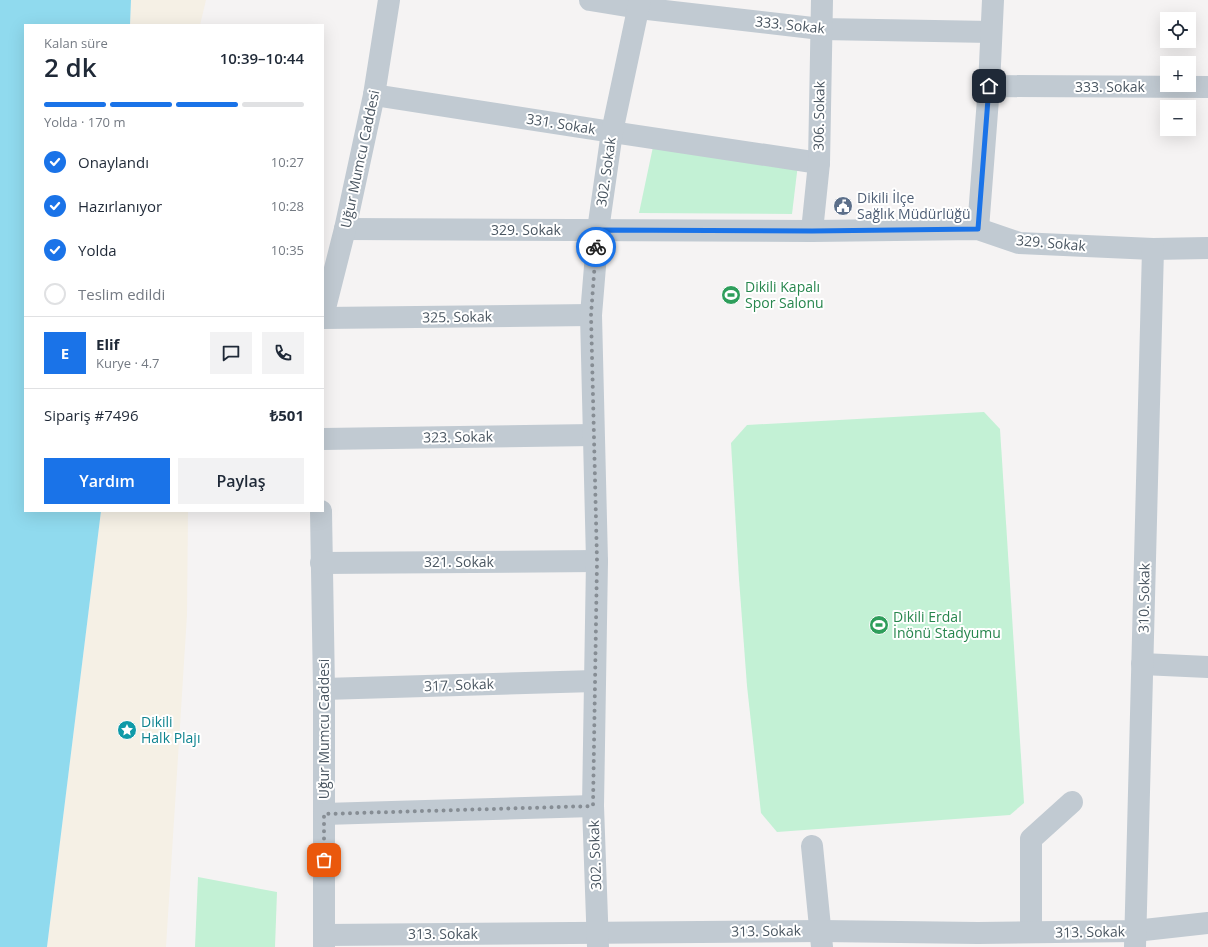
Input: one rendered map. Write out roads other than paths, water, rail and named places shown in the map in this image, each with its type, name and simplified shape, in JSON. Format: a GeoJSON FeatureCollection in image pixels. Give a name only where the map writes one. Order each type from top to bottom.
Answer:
{"type":"FeatureCollection","features":[{"type":"Feature","properties":{"kind":"street","name":"Uğur Mumcu Caddesi"},"geometry":{"type":"LineString","coordinates":[[324,313],[345,229],[374,95],[389,0]]}},
{"type":"Feature","properties":{"kind":"street","name":"333. Sokak"},"geometry":{"type":"LineString","coordinates":[[590,0],[640,4],[821,29],[991,32]]}},
{"type":"Feature","properties":{"kind":"street","name":"306. Sokak"},"geometry":{"type":"LineString","coordinates":[[812,231],[819,163],[822,0]]}},
{"type":"Feature","properties":{"kind":"street"},"geometry":{"type":"LineString","coordinates":[[978,229],[989,86],[993,0]]}},
{"type":"Feature","properties":{"kind":"street","name":"302. Sokak"},"geometry":{"type":"LineString","coordinates":[[598,940],[593,806],[597,561],[591,315],[598,230],[612,132],[640,4]]}},
{"type":"Feature","properties":{"kind":"street","name":"333. Sokak"},"geometry":{"type":"LineString","coordinates":[[989,86],[1208,87]]}},
{"type":"Feature","properties":{"kind":"street","name":"331. Sokak"},"geometry":{"type":"LineString","coordinates":[[374,95],[819,163]]}},
{"type":"Feature","properties":{"kind":"street","name":"329. Sokak"},"geometry":{"type":"LineString","coordinates":[[345,229],[812,231],[978,229],[1018,243],[1153,249],[1208,248]]}},
{"type":"Feature","properties":{"kind":"street","name":"310. Sokak"},"geometry":{"type":"LineString","coordinates":[[1135,939],[1153,249]]}},
{"type":"Feature","properties":{"kind":"street","name":"325. Sokak"},"geometry":{"type":"LineString","coordinates":[[324,317],[591,315]]}},
{"type":"Feature","properties":{"kind":"street","name":"323. Sokak"},"geometry":{"type":"LineString","coordinates":[[324,439],[594,435]]}},
{"type":"Feature","properties":{"kind":"street","name":"Uğur Mumcu Caddesi"},"geometry":{"type":"LineString","coordinates":[[321,512],[324,689],[324,941]]}},
{"type":"Feature","properties":{"kind":"street","name":"321. Sokak"},"geometry":{"type":"LineString","coordinates":[[321,563],[597,561]]}},
{"type":"Feature","properties":{"kind":"street"},"geometry":{"type":"LineString","coordinates":[[1142,664],[1208,666]]}},
{"type":"Feature","properties":{"kind":"street","name":"317. Sokak"},"geometry":{"type":"LineString","coordinates":[[324,689],[595,681]]}},
{"type":"Feature","properties":{"kind":"street"},"geometry":{"type":"LineString","coordinates":[[1031,932],[1031,839],[1072,802]]}},
{"type":"Feature","properties":{"kind":"street"},"geometry":{"type":"LineString","coordinates":[[324,814],[593,806]]}},
{"type":"Feature","properties":{"kind":"street"},"geometry":{"type":"LineString","coordinates":[[812,846],[821,939]]}},
{"type":"Feature","properties":{"kind":"street","name":"313. Sokak"},"geometry":{"type":"LineString","coordinates":[[324,941],[821,939],[978,940],[1031,932],[1135,939],[1208,923]]}},
{"type":"Feature","properties":{"kind":"water"},"geometry":{"type":"Polygon","coordinates":[[[0,0],[131,0],[130,24],[24,24],[24,512],[101,512],[47,947],[0,947],[0,0]]]}},
{"type":"Feature","properties":{"kind":"place","name":"Dikili İlçe Sağlık Müdürlüğü"},"geometry":{"type":"Point","coordinates":[843,206]}},
{"type":"Feature","properties":{"kind":"place","name":"Dikili Kapalı Spor Salonu"},"geometry":{"type":"Point","coordinates":[731,295]}},
{"type":"Feature","properties":{"kind":"place","name":"Dikili Erdal İnönü Stadyumu"},"geometry":{"type":"Point","coordinates":[879,625]}},
{"type":"Feature","properties":{"kind":"place","name":"Dikili Halk Plajı"},"geometry":{"type":"Point","coordinates":[127,730]}}]}
